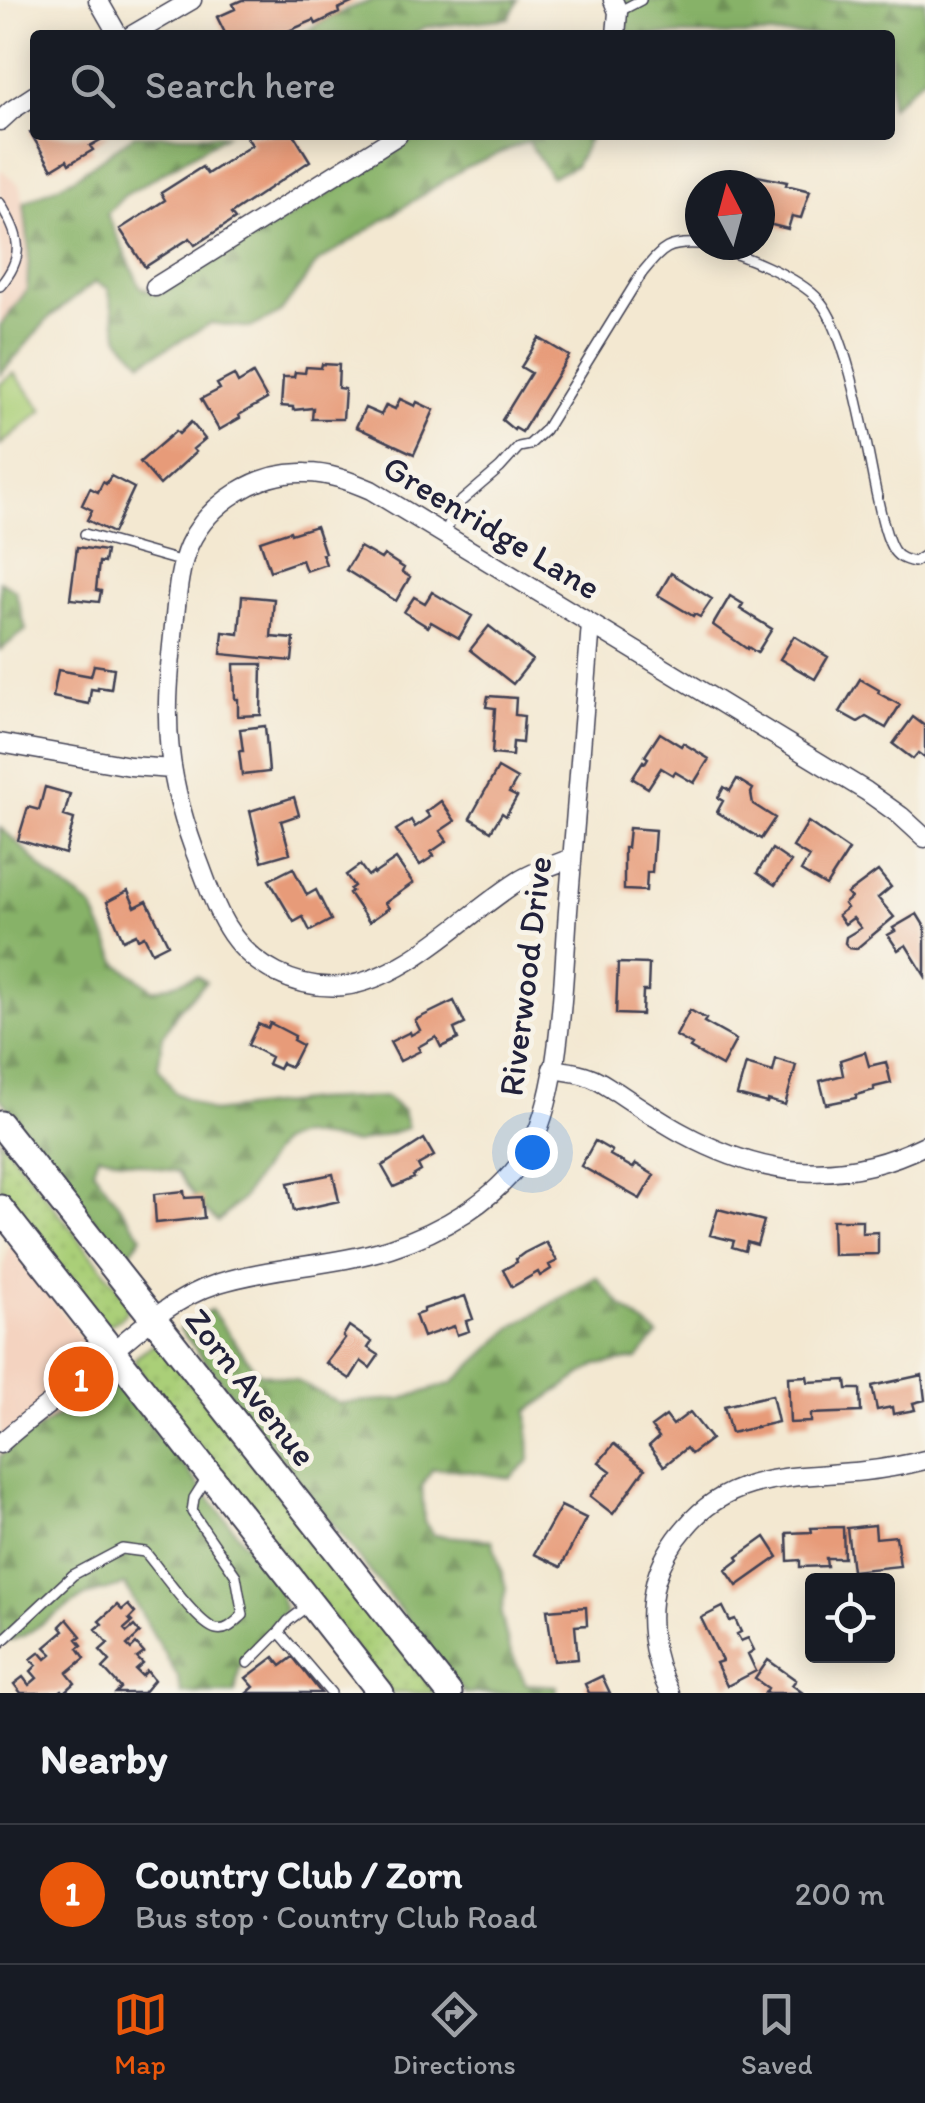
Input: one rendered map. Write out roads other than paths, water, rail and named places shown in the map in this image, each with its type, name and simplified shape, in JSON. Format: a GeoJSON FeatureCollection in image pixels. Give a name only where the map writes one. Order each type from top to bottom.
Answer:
{"type":"FeatureCollection","features":[{"type":"Feature","properties":{"kind":"main road","name":"Zorn Avenue"},"geometry":{"type":"LineString","coordinates":[[0,1124],[448,1693]]}},
{"type":"Feature","properties":{"kind":"main road"},"geometry":{"type":"LineString","coordinates":[[0,1208],[381,1693]]}},
{"type":"Feature","properties":{"kind":"street"},"geometry":{"type":"LineString","coordinates":[[98,0],[115,30]]}},
{"type":"Feature","properties":{"kind":"street"},"geometry":{"type":"LineString","coordinates":[[141,30],[192,0]]}},
{"type":"Feature","properties":{"kind":"street"},"geometry":{"type":"LineString","coordinates":[[0,120],[30,98]]}},
{"type":"Feature","properties":{"kind":"street"},"geometry":{"type":"LineString","coordinates":[[155,287],[390,140]]}},
{"type":"Feature","properties":{"kind":"street","name":"Greenridge Lane"},"geometry":{"type":"LineString","coordinates":[[572,858],[519,881],[382,976],[342,986],[302,983],[273,972],[253,958],[226,925],[180,812],[168,719],[170,664],[183,562],[194,534],[222,502],[264,480],[302,472],[326,474],[371,490],[866,791],[925,838]]}},
{"type":"Feature","properties":{"kind":"street","name":"Riverwood Drive"},"geometry":{"type":"LineString","coordinates":[[0,1444],[169,1307],[220,1283],[388,1249],[456,1220],[485,1198],[526,1154],[546,1106],[558,1030],[591,624]]}},
{"type":"Feature","properties":{"kind":"street"},"geometry":{"type":"LineString","coordinates":[[0,743],[130,766],[172,769]]}},
{"type":"Feature","properties":{"kind":"street"},"geometry":{"type":"LineString","coordinates":[[552,1069],[590,1076],[682,1132],[730,1156],[773,1168],[808,1172],[850,1169],[888,1160],[925,1145]]}},
{"type":"Feature","properties":{"kind":"street"},"geometry":{"type":"LineString","coordinates":[[670,1693],[652,1636],[654,1586],[673,1543],[703,1509],[728,1492],[758,1481],[865,1471],[925,1460]]}},
{"type":"Feature","properties":{"kind":"lane"},"geometry":{"type":"LineString","coordinates":[[615,6],[641,0]]}},
{"type":"Feature","properties":{"kind":"lane"},"geometry":{"type":"LineString","coordinates":[[0,203],[15,230],[18,248],[16,263],[0,286]]}},
{"type":"Feature","properties":{"kind":"lane"},"geometry":{"type":"LineString","coordinates":[[444,535],[458,504],[519,447],[545,430],[654,258],[666,246],[685,243]]}},
{"type":"Feature","properties":{"kind":"lane"},"geometry":{"type":"LineString","coordinates":[[750,260],[804,287],[819,300],[840,338],[892,550],[902,559],[914,562],[925,555]]}},
{"type":"Feature","properties":{"kind":"lane"},"geometry":{"type":"LineString","coordinates":[[85,534],[183,562]]}},
{"type":"Feature","properties":{"kind":"lane"},"geometry":{"type":"LineString","coordinates":[[0,1643],[73,1575],[122,1549],[145,1552],[198,1617],[215,1629],[229,1628],[243,1615],[236,1576],[192,1512],[194,1498],[209,1474]]}},
{"type":"Feature","properties":{"kind":"lane"},"geometry":{"type":"LineString","coordinates":[[248,1663],[311,1604]]}},
{"type":"Feature","properties":{"kind":"lane"},"geometry":{"type":"LineString","coordinates":[[279,1632],[331,1693]]}},
{"type":"Feature","properties":{"kind":"place","name":"Country Club / Zorn"},"geometry":{"type":"Point","coordinates":[81,1379]}}]}
